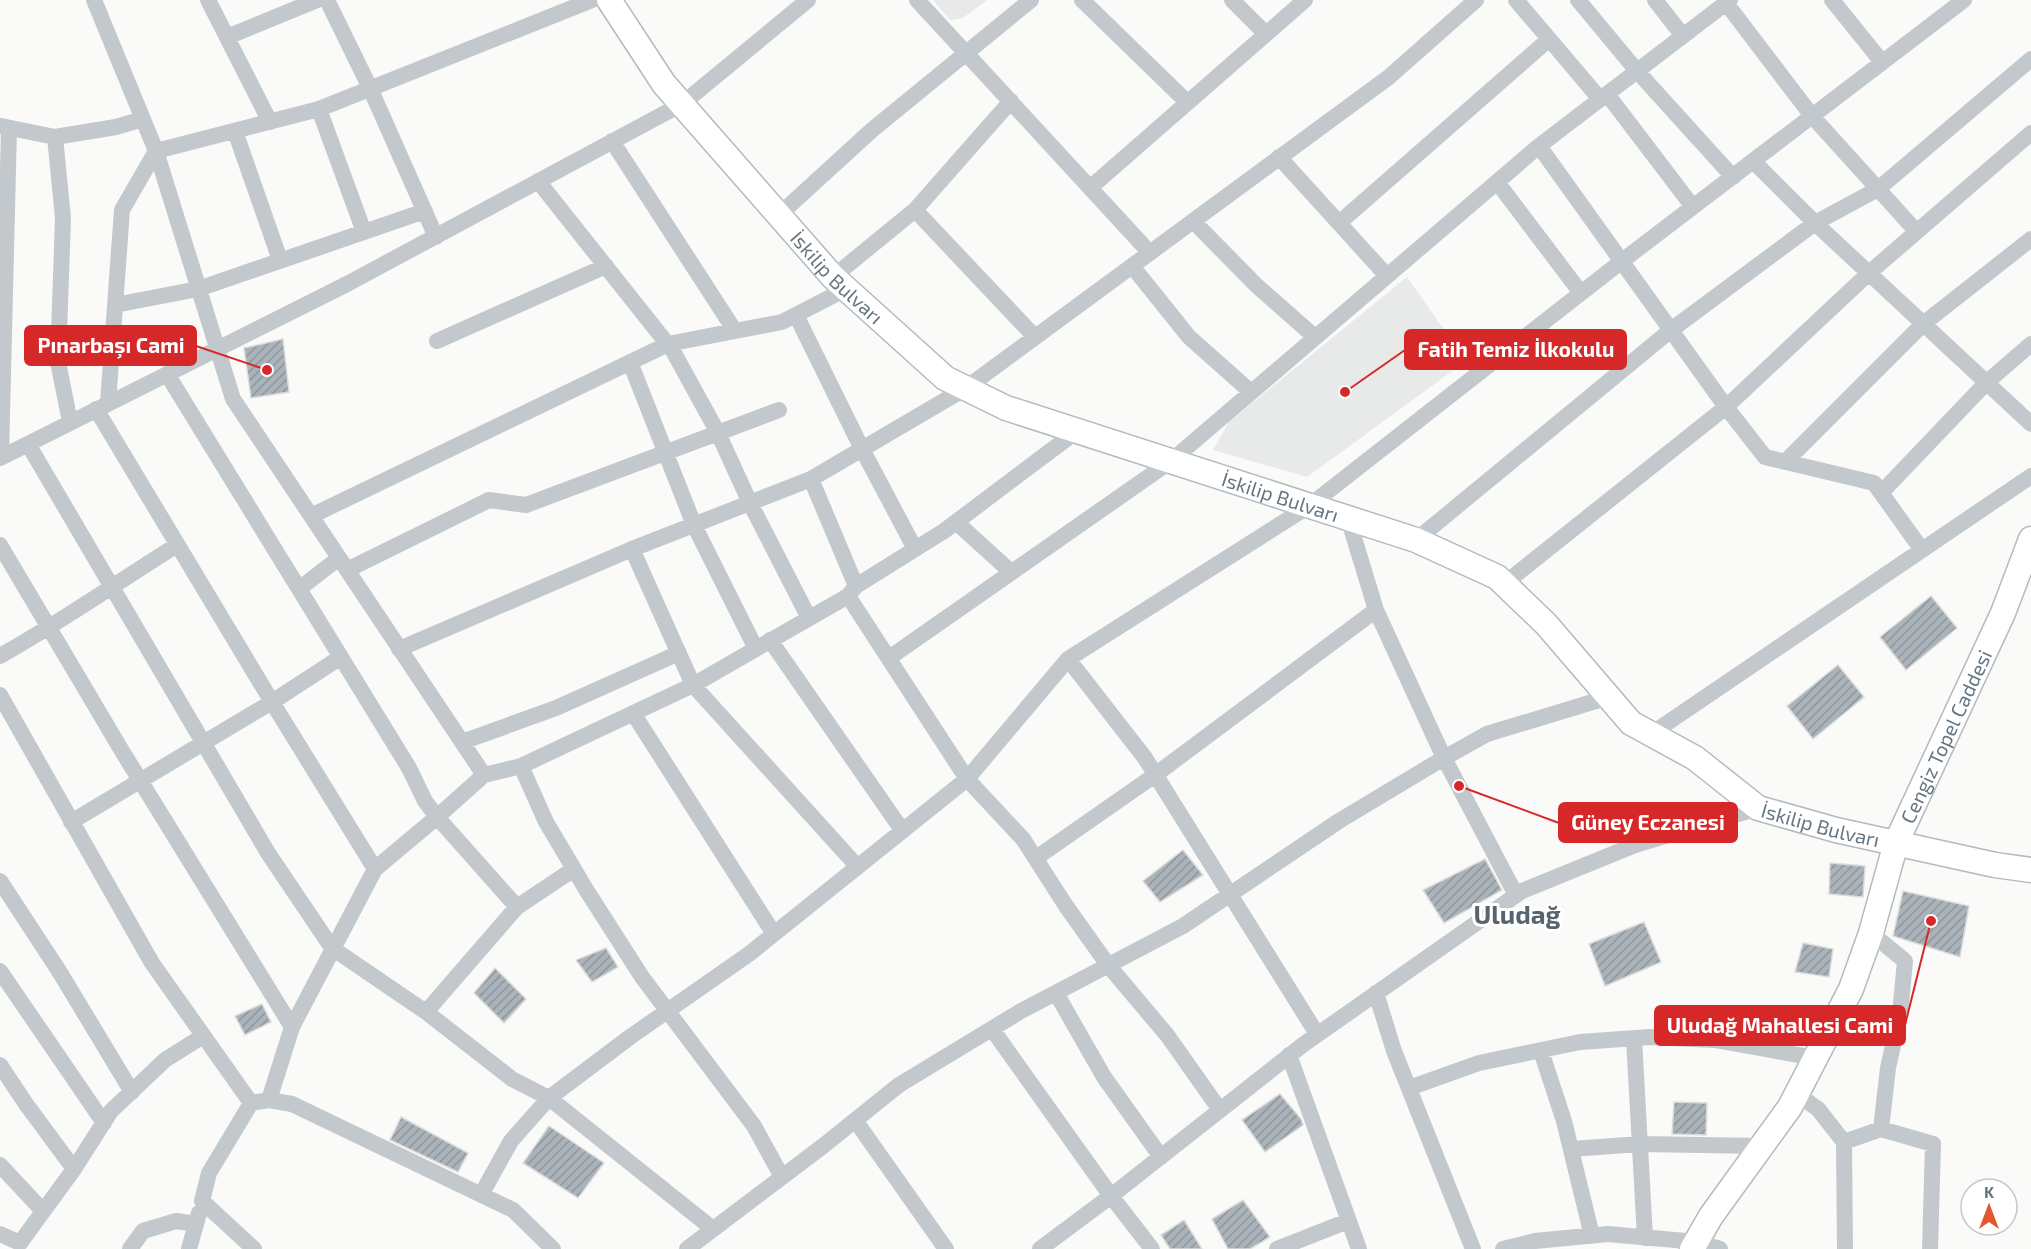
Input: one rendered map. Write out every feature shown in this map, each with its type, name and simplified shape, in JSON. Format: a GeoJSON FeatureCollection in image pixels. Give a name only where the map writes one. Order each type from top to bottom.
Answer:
{"type":"FeatureCollection","features":[{"type":"Feature","properties":{"kind":"main road","name":"İskilip Bulvarı"},"geometry":{"type":"LineString","coordinates":[[609,0],[664,84],[839,283],[945,378],[1006,408],[1416,540],[1497,577],[1546,624],[1631,723],[1695,758],[1758,808],[1836,830],[1995,865],[2031,870]]}},
{"type":"Feature","properties":{"kind":"main road","name":"Cengiz Topel Caddesi"},"geometry":{"type":"LineString","coordinates":[[1703,1247],[1711,1216],[1790,1107],[1851,989],[1871,933],[1896,843],[2003,613],[2031,539]]}},
{"type":"Feature","properties":{"kind":"street"},"geometry":{"type":"LineString","coordinates":[[94,0],[156,151],[233,399],[484,775]]}},
{"type":"Feature","properties":{"kind":"street"},"geometry":{"type":"LineString","coordinates":[[208,0],[270,122]]}},
{"type":"Feature","properties":{"kind":"street"},"geometry":{"type":"LineString","coordinates":[[227,37],[317,0]]}},
{"type":"Feature","properties":{"kind":"street"},"geometry":{"type":"LineString","coordinates":[[327,0],[370,88],[436,237]]}},
{"type":"Feature","properties":{"kind":"street"},"geometry":{"type":"LineString","coordinates":[[375,869],[177,545],[102,406],[115,305],[122,210],[156,151],[319,109],[592,0]]}},
{"type":"Feature","properties":{"kind":"street"},"geometry":{"type":"LineString","coordinates":[[143,119],[117,127],[55,137],[5,126],[1,457],[347,284],[682,104],[808,0]]}},
{"type":"Feature","properties":{"kind":"street"},"geometry":{"type":"LineString","coordinates":[[917,0],[1091,187],[1149,253]]}},
{"type":"Feature","properties":{"kind":"street"},"geometry":{"type":"LineString","coordinates":[[779,215],[872,130],[1031,0]]}},
{"type":"Feature","properties":{"kind":"street"},"geometry":{"type":"LineString","coordinates":[[1082,0],[1187,102]]}},
{"type":"Feature","properties":{"kind":"street"},"geometry":{"type":"LineString","coordinates":[[1233,0],[1266,34]]}},
{"type":"Feature","properties":{"kind":"street"},"geometry":{"type":"LineString","coordinates":[[1091,187],[1305,0]]}},
{"type":"Feature","properties":{"kind":"street"},"geometry":{"type":"LineString","coordinates":[[399,649],[632,549],[811,479],[966,388],[1389,77],[1476,0]]}},
{"type":"Feature","properties":{"kind":"street"},"geometry":{"type":"LineString","coordinates":[[1516,0],[1548,40],[1604,96],[1693,207]]}},
{"type":"Feature","properties":{"kind":"street"},"geometry":{"type":"LineString","coordinates":[[1578,0],[1637,71],[1733,177]]}},
{"type":"Feature","properties":{"kind":"street"},"geometry":{"type":"LineString","coordinates":[[1655,0],[1683,36]]}},
{"type":"Feature","properties":{"kind":"street"},"geometry":{"type":"LineString","coordinates":[[1832,0],[1882,62]]}},
{"type":"Feature","properties":{"kind":"street"},"geometry":{"type":"LineString","coordinates":[[481,1195],[511,1140],[549,1098],[749,954],[967,779],[1068,658],[1309,506],[1622,261],[1964,0]]}},
{"type":"Feature","properties":{"kind":"street"},"geometry":{"type":"LineString","coordinates":[[889,658],[1171,461],[1539,146],[1728,2],[1812,116],[1916,231]]}},
{"type":"Feature","properties":{"kind":"street"},"geometry":{"type":"LineString","coordinates":[[1339,223],[1548,40]]}},
{"type":"Feature","properties":{"kind":"street"},"geometry":{"type":"LineString","coordinates":[[1416,540],[1671,330],[1815,223],[1878,189],[2031,59]]}},
{"type":"Feature","properties":{"kind":"street"},"geometry":{"type":"LineString","coordinates":[[311,516],[668,344],[782,322],[796,315],[839,283],[915,210],[1011,101]]}},
{"type":"Feature","properties":{"kind":"street"},"geometry":{"type":"LineString","coordinates":[[319,109],[364,232]]}},
{"type":"Feature","properties":{"kind":"street"},"geometry":{"type":"LineString","coordinates":[[235,131],[280,261]]}},
{"type":"Feature","properties":{"kind":"street"},"geometry":{"type":"LineString","coordinates":[[1504,584],[1726,407],[1869,273],[2031,133]]}},
{"type":"Feature","properties":{"kind":"street"},"geometry":{"type":"LineString","coordinates":[[55,137],[63,218],[58,362],[70,422]]}},
{"type":"Feature","properties":{"kind":"street"},"geometry":{"type":"LineString","coordinates":[[612,141],[735,332]]}},
{"type":"Feature","properties":{"kind":"street"},"geometry":{"type":"LineString","coordinates":[[1539,146],[1726,407],[1765,457],[1874,483],[1922,550]]}},
{"type":"Feature","properties":{"kind":"street"},"geometry":{"type":"LineString","coordinates":[[1279,157],[1387,276]]}},
{"type":"Feature","properties":{"kind":"street"},"geometry":{"type":"LineString","coordinates":[[1753,161],[1815,223],[2031,424]]}},
{"type":"Feature","properties":{"kind":"street"},"geometry":{"type":"LineString","coordinates":[[538,181],[668,344],[718,433],[750,503],[809,618]]}},
{"type":"Feature","properties":{"kind":"street"},"geometry":{"type":"LineString","coordinates":[[1497,182],[1581,293]]}},
{"type":"Feature","properties":{"kind":"street"},"geometry":{"type":"LineString","coordinates":[[915,210],[1035,337]]}},
{"type":"Feature","properties":{"kind":"street"},"geometry":{"type":"LineString","coordinates":[[115,305],[198,289],[425,211]]}},
{"type":"Feature","properties":{"kind":"street"},"geometry":{"type":"LineString","coordinates":[[1193,221],[1257,286],[1315,337]]}},
{"type":"Feature","properties":{"kind":"street"},"geometry":{"type":"LineString","coordinates":[[1785,462],[1923,324],[2031,239]]}},
{"type":"Feature","properties":{"kind":"street"},"geometry":{"type":"LineString","coordinates":[[437,341],[606,266]]}},
{"type":"Feature","properties":{"kind":"street"},"geometry":{"type":"LineString","coordinates":[[1132,266],[1189,337],[1251,392]]}},
{"type":"Feature","properties":{"kind":"street"},"geometry":{"type":"LineString","coordinates":[[796,315],[862,449],[915,549]]}},
{"type":"Feature","properties":{"kind":"street"},"geometry":{"type":"LineString","coordinates":[[1881,493],[1987,382],[2031,344]]}},
{"type":"Feature","properties":{"kind":"street"},"geometry":{"type":"LineString","coordinates":[[630,362],[694,525],[763,644],[902,830]]}},
{"type":"Feature","properties":{"kind":"street"},"geometry":{"type":"LineString","coordinates":[[167,374],[409,768],[425,801],[517,907]]}},
{"type":"Feature","properties":{"kind":"street"},"geometry":{"type":"LineString","coordinates":[[299,589],[343,564],[489,500],[526,505],[779,410]]}},
{"type":"Feature","properties":{"kind":"street"},"geometry":{"type":"LineString","coordinates":[[269,1100],[292,1027],[375,869],[484,775],[521,766],[693,685],[809,618],[956,522],[1077,431]]}},
{"type":"Feature","properties":{"kind":"street"},"geometry":{"type":"LineString","coordinates":[[28,444],[268,854],[332,948],[426,1012],[512,1079],[549,1098],[713,1229]]}},
{"type":"Feature","properties":{"kind":"street"},"geometry":{"type":"LineString","coordinates":[[1651,734],[2031,476]]}},
{"type":"Feature","properties":{"kind":"street"},"geometry":{"type":"LineString","coordinates":[[811,479],[852,591],[889,658],[967,779],[1023,839],[1066,906],[1108,965],[1167,1035],[1220,1110]]}},
{"type":"Feature","properties":{"kind":"street"},"geometry":{"type":"LineString","coordinates":[[1348,518],[1377,610],[1444,758],[1516,895]]}},
{"type":"Feature","properties":{"kind":"street"},"geometry":{"type":"LineString","coordinates":[[956,522],[1011,572]]}},
{"type":"Feature","properties":{"kind":"street"},"geometry":{"type":"LineString","coordinates":[[0,545],[141,782],[292,1027]]}},
{"type":"Feature","properties":{"kind":"street"},"geometry":{"type":"LineString","coordinates":[[0,656],[50,629],[177,545]]}},
{"type":"Feature","properties":{"kind":"street"},"geometry":{"type":"LineString","coordinates":[[632,549],[693,685],[857,867]]}},
{"type":"Feature","properties":{"kind":"street"},"geometry":{"type":"LineString","coordinates":[[1036,858],[1155,775],[1377,610]]}},
{"type":"Feature","properties":{"kind":"street"},"geometry":{"type":"LineString","coordinates":[[462,742],[556,708],[679,653]]}},
{"type":"Feature","properties":{"kind":"street"},"geometry":{"type":"LineString","coordinates":[[71,822],[272,702],[341,657]]}},
{"type":"Feature","properties":{"kind":"street"},"geometry":{"type":"LineString","coordinates":[[1068,658],[1145,758],[1317,1034]]}},
{"type":"Feature","properties":{"kind":"street"},"geometry":{"type":"LineString","coordinates":[[0,695],[152,963],[251,1103]]}},
{"type":"Feature","properties":{"kind":"street"},"geometry":{"type":"LineString","coordinates":[[687,1249],[899,1085],[1056,993],[1183,926],[1339,821],[1444,758],[1487,734],[1609,697]]}},
{"type":"Feature","properties":{"kind":"street"},"geometry":{"type":"LineString","coordinates":[[633,713],[774,934]]}},
{"type":"Feature","properties":{"kind":"street"},"geometry":{"type":"LineString","coordinates":[[521,766],[546,822],[642,977],[754,1126],[782,1177]]}},
{"type":"Feature","properties":{"kind":"street"},"geometry":{"type":"LineString","coordinates":[[1040,1249],[1317,1034],[1516,895],[1635,845],[1758,808]]}},
{"type":"Feature","properties":{"kind":"street"},"geometry":{"type":"LineString","coordinates":[[426,1012],[517,907],[574,869]]}},
{"type":"Feature","properties":{"kind":"street"},"geometry":{"type":"LineString","coordinates":[[0,881],[59,971],[132,1092]]}},
{"type":"Feature","properties":{"kind":"street"},"geometry":{"type":"LineString","coordinates":[[1871,933],[1905,961],[1900,1014],[1888,1068],[1881,1129]]}},
{"type":"Feature","properties":{"kind":"street"},"geometry":{"type":"LineString","coordinates":[[0,970],[104,1123]]}},
{"type":"Feature","properties":{"kind":"street"},"geometry":{"type":"LineString","coordinates":[[1056,993],[1104,1077],[1161,1157]]}},
{"type":"Feature","properties":{"kind":"street"},"geometry":{"type":"LineString","coordinates":[[1376,993],[1409,1088],[1473,1249]]}},
{"type":"Feature","properties":{"kind":"street"},"geometry":{"type":"LineString","coordinates":[[992,1029],[1111,1196],[1152,1249]]}},
{"type":"Feature","properties":{"kind":"street"},"geometry":{"type":"LineString","coordinates":[[0,1234],[21,1246],[43,1211],[74,1170],[111,1111],[165,1060],[203,1036]]}},
{"type":"Feature","properties":{"kind":"street"},"geometry":{"type":"LineString","coordinates":[[1409,1088],[1479,1063],[1580,1042],[1634,1038],[1715,1040],[1815,1058]]}},
{"type":"Feature","properties":{"kind":"street"},"geometry":{"type":"LineString","coordinates":[[1634,1038],[1645,1238]]}},
{"type":"Feature","properties":{"kind":"street"},"geometry":{"type":"LineString","coordinates":[[1541,1051],[1571,1149],[1592,1236]]}},
{"type":"Feature","properties":{"kind":"street"},"geometry":{"type":"LineString","coordinates":[[1289,1056],[1359,1249]]}},
{"type":"Feature","properties":{"kind":"street"},"geometry":{"type":"LineString","coordinates":[[0,1065],[74,1170]]}},
{"type":"Feature","properties":{"kind":"street"},"geometry":{"type":"LineString","coordinates":[[1797,1094],[1818,1108],[1844,1142],[1845,1249]]}},
{"type":"Feature","properties":{"kind":"street"},"geometry":{"type":"LineString","coordinates":[[189,1249],[209,1173],[251,1103],[269,1100],[292,1104],[513,1210],[553,1249]]}},
{"type":"Feature","properties":{"kind":"street"},"geometry":{"type":"LineString","coordinates":[[855,1120],[946,1249]]}},
{"type":"Feature","properties":{"kind":"street"},"geometry":{"type":"LineString","coordinates":[[1844,1142],[1881,1129],[1933,1144],[1930,1249]]}},
{"type":"Feature","properties":{"kind":"street"},"geometry":{"type":"LineString","coordinates":[[1571,1149],[1640,1144],[1762,1146]]}},
{"type":"Feature","properties":{"kind":"street"},"geometry":{"type":"LineString","coordinates":[[0,1165],[43,1211]]}},
{"type":"Feature","properties":{"kind":"street"},"geometry":{"type":"LineString","coordinates":[[202,1201],[254,1249]]}},
{"type":"Feature","properties":{"kind":"street"},"geometry":{"type":"LineString","coordinates":[[130,1249],[143,1231],[176,1221],[196,1224]]}},
{"type":"Feature","properties":{"kind":"street"},"geometry":{"type":"LineString","coordinates":[[1277,1249],[1348,1221]]}},
{"type":"Feature","properties":{"kind":"street"},"geometry":{"type":"LineString","coordinates":[[1503,1249],[1535,1241],[1608,1234],[1703,1247]]}},
{"type":"Feature","properties":{"kind":"shaded area"},"geometry":{"type":"Polygon","coordinates":[[[933,0],[987,0],[963,18],[950,20],[933,0]]]}},
{"type":"Feature","properties":{"kind":"shaded area"},"geometry":{"type":"Polygon","coordinates":[[[1407,277],[1466,361],[1307,477],[1213,450],[1229,422],[1407,277]]]}},
{"type":"Feature","properties":{"kind":"building"},"geometry":{"type":"Polygon","coordinates":[[[283,339],[289,392],[251,398],[244,348],[283,339]]]}},
{"type":"Feature","properties":{"kind":"building"},"geometry":{"type":"Polygon","coordinates":[[[1931,596],[1957,628],[1906,670],[1880,637],[1931,596]]]}},
{"type":"Feature","properties":{"kind":"building"},"geometry":{"type":"Polygon","coordinates":[[[1838,665],[1864,697],[1813,739],[1787,706],[1838,665]]]}},
{"type":"Feature","properties":{"kind":"building"},"geometry":{"type":"Polygon","coordinates":[[[1183,850],[1203,875],[1160,902],[1143,881],[1183,850]]]}},
{"type":"Feature","properties":{"kind":"building"},"geometry":{"type":"Polygon","coordinates":[[[1485,859],[1502,890],[1444,923],[1423,890],[1485,859]]]}},
{"type":"Feature","properties":{"kind":"building"},"geometry":{"type":"Polygon","coordinates":[[[1830,863],[1865,866],[1863,897],[1829,894],[1830,863]]]}},
{"type":"Feature","properties":{"kind":"building"},"geometry":{"type":"Polygon","coordinates":[[[1903,891],[1969,906],[1960,957],[1893,936],[1903,891]]]}},
{"type":"Feature","properties":{"kind":"building"},"geometry":{"type":"Polygon","coordinates":[[[1644,922],[1661,962],[1605,986],[1589,944],[1644,922]]]}},
{"type":"Feature","properties":{"kind":"building"},"geometry":{"type":"Polygon","coordinates":[[[1803,943],[1833,949],[1829,977],[1795,972],[1803,943]]]}},
{"type":"Feature","properties":{"kind":"building"},"geometry":{"type":"Polygon","coordinates":[[[606,948],[618,967],[592,982],[576,960],[606,948]]]}},
{"type":"Feature","properties":{"kind":"building"},"geometry":{"type":"Polygon","coordinates":[[[495,968],[526,999],[504,1023],[474,993],[495,968]]]}},
{"type":"Feature","properties":{"kind":"building"},"geometry":{"type":"Polygon","coordinates":[[[262,1004],[271,1022],[245,1035],[235,1016],[262,1004]]]}},
{"type":"Feature","properties":{"kind":"building"},"geometry":{"type":"Polygon","coordinates":[[[1280,1094],[1301,1119],[1303,1125],[1265,1152],[1242,1120],[1280,1094]]]}},
{"type":"Feature","properties":{"kind":"building"},"geometry":{"type":"Polygon","coordinates":[[[1674,1102],[1707,1103],[1706,1135],[1672,1134],[1674,1102]]]}},
{"type":"Feature","properties":{"kind":"building"},"geometry":{"type":"Polygon","coordinates":[[[401,1117],[468,1153],[458,1172],[390,1140],[401,1117]]]}},
{"type":"Feature","properties":{"kind":"building"},"geometry":{"type":"Polygon","coordinates":[[[549,1126],[604,1163],[578,1198],[523,1163],[549,1126]]]}},
{"type":"Feature","properties":{"kind":"building"},"geometry":{"type":"Polygon","coordinates":[[[1243,1200],[1270,1237],[1250,1249],[1228,1249],[1212,1219],[1243,1200]]]}},
{"type":"Feature","properties":{"kind":"building"},"geometry":{"type":"Polygon","coordinates":[[[1184,1220],[1202,1249],[1170,1249],[1161,1235],[1184,1220]]]}},
{"type":"Feature","properties":{"kind":"place","name":"Pınarbaşı Cami"},"geometry":{"type":"Point","coordinates":[267,370]}},
{"type":"Feature","properties":{"kind":"place","name":"Fatih Temiz İlkokulu"},"geometry":{"type":"Point","coordinates":[1345,392]}},
{"type":"Feature","properties":{"kind":"place","name":"Güney Eczanesi"},"geometry":{"type":"Point","coordinates":[1459,786]}},
{"type":"Feature","properties":{"kind":"place","name":"Uludağ Mahallesi Cami"},"geometry":{"type":"Point","coordinates":[1931,921]}},
{"type":"Feature","properties":{"kind":"district","name":"Uludağ"},"geometry":{"type":"Point","coordinates":[1517,913]}}]}
